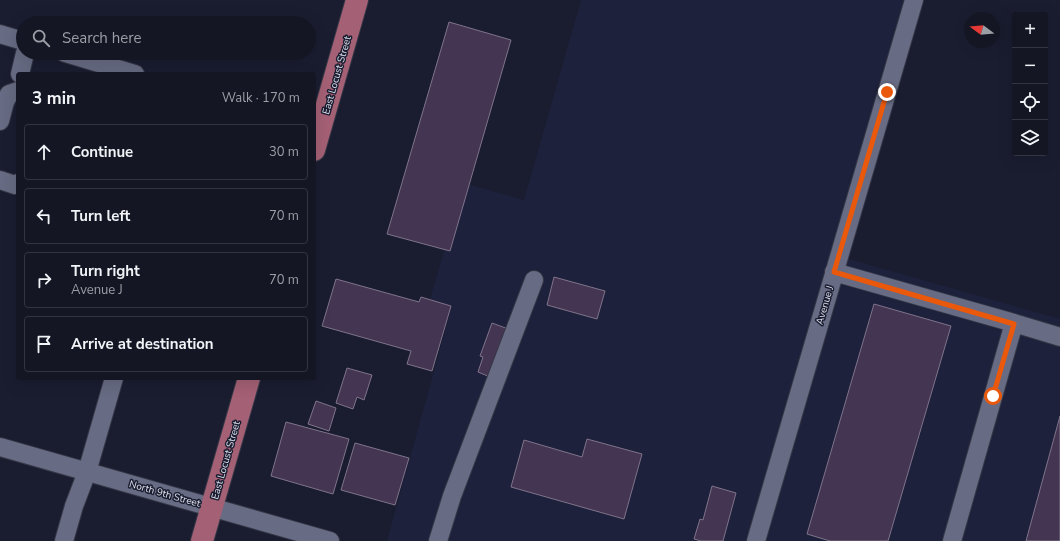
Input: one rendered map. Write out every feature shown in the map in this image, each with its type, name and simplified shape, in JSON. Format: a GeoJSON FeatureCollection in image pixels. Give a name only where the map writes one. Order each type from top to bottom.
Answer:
{"type":"FeatureCollection","features":[{"type":"Feature","properties":{"kind":"main road","name":"East Locust Street"},"geometry":{"type":"LineString","coordinates":[[317,129],[358,0]]}},
{"type":"Feature","properties":{"kind":"main road","name":"East Locust Street"},"geometry":{"type":"LineString","coordinates":[[202,541],[248,380]]}},
{"type":"Feature","properties":{"kind":"street","name":"Avenue J"},"geometry":{"type":"LineString","coordinates":[[756,541],[914,0]]}},
{"type":"Feature","properties":{"kind":"street"},"geometry":{"type":"LineString","coordinates":[[0,34],[16,39]]}},
{"type":"Feature","properties":{"kind":"street"},"geometry":{"type":"LineString","coordinates":[[21,72],[23,60]]}},
{"type":"Feature","properties":{"kind":"street"},"geometry":{"type":"LineString","coordinates":[[88,60],[128,72]]}},
{"type":"Feature","properties":{"kind":"street"},"geometry":{"type":"LineString","coordinates":[[0,121],[5,102],[9,94],[16,87]]}},
{"type":"Feature","properties":{"kind":"street"},"geometry":{"type":"LineString","coordinates":[[0,180],[16,184]]}},
{"type":"Feature","properties":{"kind":"street"},"geometry":{"type":"LineString","coordinates":[[834,272],[1060,337]]}},
{"type":"Feature","properties":{"kind":"street"},"geometry":{"type":"LineString","coordinates":[[438,541],[452,496],[534,280]]}},
{"type":"Feature","properties":{"kind":"street"},"geometry":{"type":"LineString","coordinates":[[952,541],[1014,324]]}},
{"type":"Feature","properties":{"kind":"street"},"geometry":{"type":"LineString","coordinates":[[64,541],[74,506],[87,472],[113,380]]}},
{"type":"Feature","properties":{"kind":"street","name":"North 9th Street"},"geometry":{"type":"LineString","coordinates":[[0,447],[330,541]]}},
{"type":"Feature","properties":{"kind":"shaded area"},"geometry":{"type":"Polygon","coordinates":[[[581,0],[914,0],[838,256],[1060,319],[1060,541],[387,541],[450,313],[428,306],[464,183],[524,200],[581,0]]]}},
{"type":"Feature","properties":{"kind":"building"},"geometry":{"type":"Polygon","coordinates":[[[449,22],[511,40],[450,251],[387,234],[449,22]]]}},
{"type":"Feature","properties":{"kind":"building"},"geometry":{"type":"Polygon","coordinates":[[[554,277],[605,291],[597,319],[547,305],[554,277]]]}},
{"type":"Feature","properties":{"kind":"building"},"geometry":{"type":"Polygon","coordinates":[[[336,279],[419,302],[421,297],[451,306],[432,371],[407,364],[411,351],[322,326],[336,279]]]}},
{"type":"Feature","properties":{"kind":"building"},"geometry":{"type":"Polygon","coordinates":[[[874,304],[951,326],[888,541],[830,541],[807,534],[874,304]]]}},
{"type":"Feature","properties":{"kind":"building"},"geometry":{"type":"Polygon","coordinates":[[[492,323],[511,330],[490,377],[478,372],[483,357],[480,356],[492,323]]]}},
{"type":"Feature","properties":{"kind":"building"},"geometry":{"type":"Polygon","coordinates":[[[347,368],[372,375],[364,400],[357,397],[353,409],[336,403],[347,368]]]}},
{"type":"Feature","properties":{"kind":"building"},"geometry":{"type":"Polygon","coordinates":[[[316,401],[336,408],[329,431],[308,424],[316,401]]]}},
{"type":"Feature","properties":{"kind":"building"},"geometry":{"type":"Polygon","coordinates":[[[1060,416],[1060,541],[1026,541],[1060,416]]]}},
{"type":"Feature","properties":{"kind":"building"},"geometry":{"type":"Polygon","coordinates":[[[286,422],[349,439],[333,494],[271,476],[286,422]]]}},
{"type":"Feature","properties":{"kind":"building"},"geometry":{"type":"Polygon","coordinates":[[[587,439],[642,454],[624,519],[511,487],[524,440],[582,457],[587,439]]]}},
{"type":"Feature","properties":{"kind":"building"},"geometry":{"type":"Polygon","coordinates":[[[355,443],[409,458],[395,505],[341,490],[355,443]]]}},
{"type":"Feature","properties":{"kind":"building"},"geometry":{"type":"Polygon","coordinates":[[[712,486],[736,493],[723,541],[701,541],[694,539],[700,519],[703,520],[712,486]]]}},
{"type":"Feature","properties":{"kind":"route"},"geometry":{"type":"LineString","coordinates":[[887,92],[834,272],[1014,324],[993,396]]}}]}
